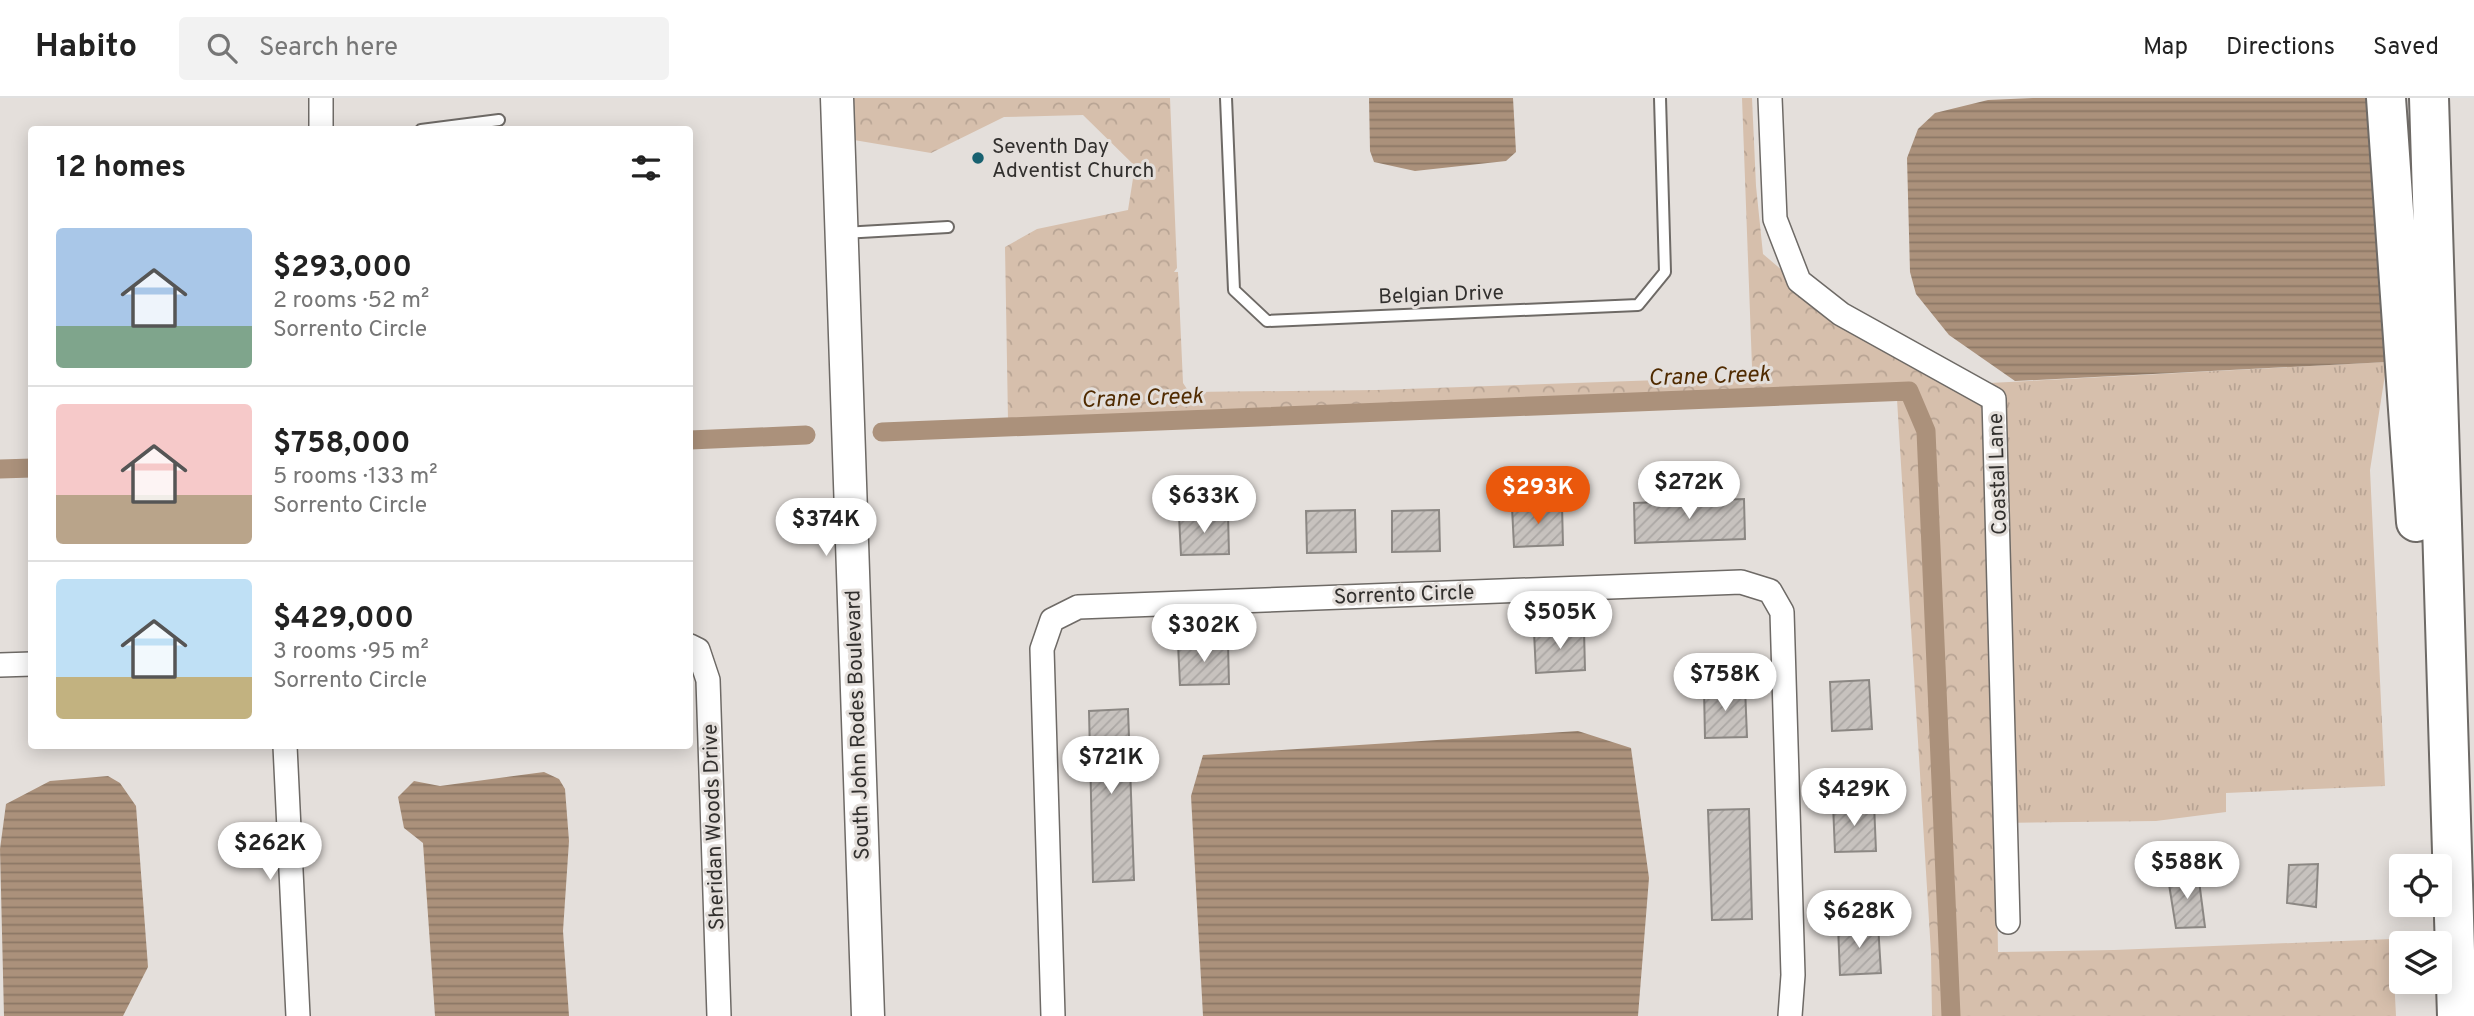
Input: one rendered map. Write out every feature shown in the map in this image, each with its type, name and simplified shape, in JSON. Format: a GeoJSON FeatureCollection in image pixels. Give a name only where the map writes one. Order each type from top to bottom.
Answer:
{"type":"FeatureCollection","features":[{"type":"Feature","properties":{"kind":"highway"},"geometry":{"type":"LineString","coordinates":[[2386,98],[2419,559],[2432,854]]}},
{"type":"Feature","properties":{"kind":"highway"},"geometry":{"type":"LineString","coordinates":[[2429,98],[2457,1016]]}},
{"type":"Feature","properties":{"kind":"highway"},"geometry":{"type":"LineString","coordinates":[[2444,917],[2455,968]]}},
{"type":"Feature","properties":{"kind":"main road","name":"South John Rodes Boulevard"},"geometry":{"type":"LineString","coordinates":[[837,98],[868,1016]]}},
{"type":"Feature","properties":{"kind":"street"},"geometry":{"type":"LineString","coordinates":[[321,98],[321,126]]}},
{"type":"Feature","properties":{"kind":"street","name":"Coastal Lane"},"geometry":{"type":"LineString","coordinates":[[1770,98],[1775,219],[1799,281],[1841,314],[1994,399],[2008,922]]}},
{"type":"Feature","properties":{"kind":"street","name":"Sorrento Circle"},"geometry":{"type":"LineString","coordinates":[[1053,1016],[1042,649],[1052,620],[1078,607],[1741,582],[1770,591],[1782,612],[1793,975],[1790,1016]]}},
{"type":"Feature","properties":{"kind":"street","name":"Sheridan Woods Drive"},"geometry":{"type":"LineString","coordinates":[[693,648],[698,650],[708,680],[719,1016]]}},
{"type":"Feature","properties":{"kind":"street"},"geometry":{"type":"LineString","coordinates":[[0,666],[28,664]]}},
{"type":"Feature","properties":{"kind":"street"},"geometry":{"type":"LineString","coordinates":[[285,749],[298,1016]]}},
{"type":"Feature","properties":{"kind":"lane","name":"Belgian Drive"},"geometry":{"type":"LineString","coordinates":[[1226,98],[1234,289],[1267,321],[1638,305],[1665,272],[1660,98]]}},
{"type":"Feature","properties":{"kind":"lane"},"geometry":{"type":"LineString","coordinates":[[452,126],[499,120]]}},
{"type":"Feature","properties":{"kind":"lane"},"geometry":{"type":"LineString","coordinates":[[841,233],[948,226]]}},
{"type":"Feature","properties":{"kind":"green space"},"geometry":{"type":"Polygon","coordinates":[[[847,98],[1170,98],[1177,268],[1174,272],[1178,272],[1183,383],[1189,392],[1377,390],[1746,377],[1752,367],[1742,98],[1752,98],[1756,186],[1763,254],[1841,320],[1975,383],[1989,383],[1998,952],[2389,939],[2389,994],[2395,994],[2396,1016],[1932,1016],[1931,953],[1896,383],[1721,401],[1008,420],[1005,247],[1037,229],[1128,210],[1135,166],[1083,115],[1004,117],[931,153],[848,139],[847,98]]]}},
{"type":"Feature","properties":{"kind":"green space"},"geometry":{"type":"Polygon","coordinates":[[[2387,362],[2370,470],[2385,786],[2226,793],[2226,812],[2156,821],[1996,823],[1989,383],[2387,362]]]}},
{"type":"Feature","properties":{"kind":"shaded area"},"geometry":{"type":"Polygon","coordinates":[[[1369,98],[1513,98],[1516,152],[1506,161],[1415,171],[1374,162],[1370,151],[1369,98]]]}},
{"type":"Feature","properties":{"kind":"shaded area"},"geometry":{"type":"Polygon","coordinates":[[[2376,98],[2387,362],[2015,381],[1949,335],[1916,294],[1910,272],[1907,158],[1918,129],[1935,113],[1988,100],[2376,98]]]}},
{"type":"Feature","properties":{"kind":"shaded area"},"geometry":{"type":"Polygon","coordinates":[[[1578,731],[1631,748],[1649,878],[1638,1016],[1203,1016],[1191,796],[1203,755],[1578,731]]]}},
{"type":"Feature","properties":{"kind":"shaded area"},"geometry":{"type":"Polygon","coordinates":[[[544,772],[559,779],[565,789],[569,841],[563,931],[569,1016],[435,1016],[423,843],[404,828],[398,797],[414,781],[440,786],[544,772]]]}},
{"type":"Feature","properties":{"kind":"shaded area"},"geometry":{"type":"Polygon","coordinates":[[[108,776],[120,783],[136,806],[148,967],[123,1016],[4,1016],[0,849],[6,804],[50,781],[108,776]]]}},
{"type":"Feature","properties":{"kind":"building"},"geometry":{"type":"Polygon","coordinates":[[[1744,499],[1745,539],[1635,543],[1634,503],[1744,499]]]}},
{"type":"Feature","properties":{"kind":"building"},"geometry":{"type":"Polygon","coordinates":[[[1562,505],[1563,545],[1514,547],[1512,507],[1562,505]]]}},
{"type":"Feature","properties":{"kind":"building"},"geometry":{"type":"Polygon","coordinates":[[[1355,510],[1356,552],[1307,553],[1306,511],[1355,510]]]}},
{"type":"Feature","properties":{"kind":"building"},"geometry":{"type":"Polygon","coordinates":[[[1439,510],[1440,551],[1392,552],[1392,511],[1439,510]]]}},
{"type":"Feature","properties":{"kind":"building"},"geometry":{"type":"Polygon","coordinates":[[[1228,514],[1229,554],[1181,555],[1179,516],[1228,514]]]}},
{"type":"Feature","properties":{"kind":"building"},"geometry":{"type":"Polygon","coordinates":[[[1584,630],[1585,670],[1536,673],[1534,632],[1584,630]]]}},
{"type":"Feature","properties":{"kind":"building"},"geometry":{"type":"Polygon","coordinates":[[[1228,643],[1229,684],[1180,685],[1178,644],[1228,643]]]}},
{"type":"Feature","properties":{"kind":"building"},"geometry":{"type":"Polygon","coordinates":[[[1869,680],[1872,729],[1832,731],[1830,682],[1869,680]]]}},
{"type":"Feature","properties":{"kind":"building"},"geometry":{"type":"Polygon","coordinates":[[[1745,687],[1747,737],[1705,738],[1704,689],[1745,687]]]}},
{"type":"Feature","properties":{"kind":"building"},"geometry":{"type":"Polygon","coordinates":[[[1128,709],[1134,880],[1093,882],[1089,711],[1128,709]]]}},
{"type":"Feature","properties":{"kind":"building"},"geometry":{"type":"Polygon","coordinates":[[[1874,803],[1876,851],[1835,852],[1833,804],[1874,803]]]}},
{"type":"Feature","properties":{"kind":"building"},"geometry":{"type":"Polygon","coordinates":[[[1749,809],[1752,919],[1712,920],[1708,810],[1749,809]]]}},
{"type":"Feature","properties":{"kind":"building"},"geometry":{"type":"Polygon","coordinates":[[[2318,864],[2316,907],[2287,903],[2289,865],[2318,864]]]}},
{"type":"Feature","properties":{"kind":"building"},"geometry":{"type":"Polygon","coordinates":[[[2198,873],[2205,927],[2176,928],[2168,878],[2198,873]]]}},
{"type":"Feature","properties":{"kind":"building"},"geometry":{"type":"Polygon","coordinates":[[[1878,924],[1881,973],[1840,975],[1838,926],[1878,924]]]}},
{"type":"Feature","properties":{"kind":"waterway","name":"Crane Creek"},"geometry":{"type":"LineString","coordinates":[[882,432],[1909,391],[1926,431],[1951,1016]]}},
{"type":"Feature","properties":{"kind":"waterway","name":"Crane Creek"},"geometry":{"type":"LineString","coordinates":[[693,440],[806,435]]}},
{"type":"Feature","properties":{"kind":"waterway","name":"Crane Creek"},"geometry":{"type":"LineString","coordinates":[[0,469],[28,468]]}},
{"type":"Feature","properties":{"kind":"place","name":"Seventh Day Adventist Church"},"geometry":{"type":"Point","coordinates":[978,158]}}]}
